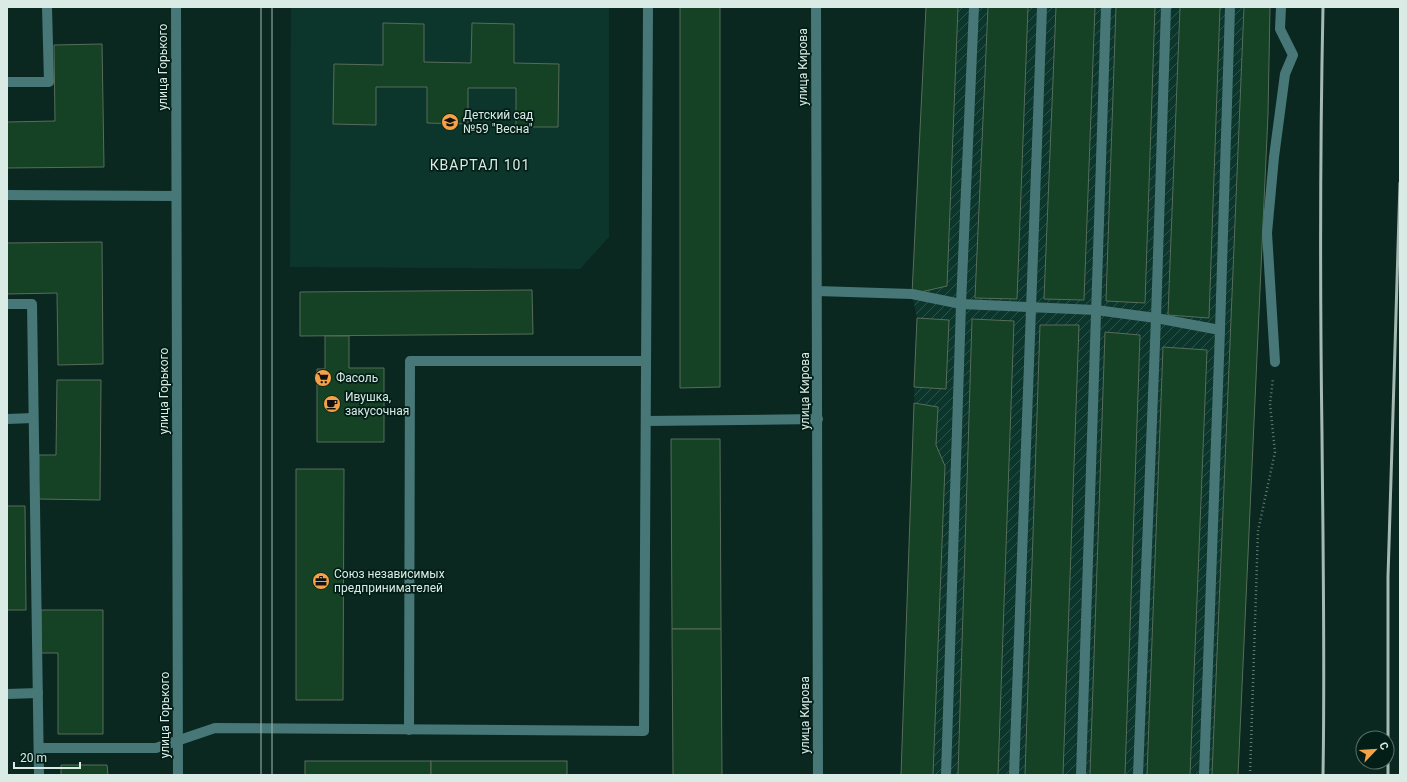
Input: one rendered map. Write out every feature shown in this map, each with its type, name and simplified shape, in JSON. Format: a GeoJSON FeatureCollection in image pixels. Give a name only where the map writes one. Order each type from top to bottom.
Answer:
{"type":"FeatureCollection","features":[{"type":"Feature","properties":{"kind":"street"},"geometry":{"type":"LineString","coordinates":[[7,82],[49,82],[47,7]]}},
{"type":"Feature","properties":{"kind":"street","name":"улица Горького"},"geometry":{"type":"LineString","coordinates":[[176,7],[178,775]]}},
{"type":"Feature","properties":{"kind":"street"},"geometry":{"type":"LineString","coordinates":[[39,748],[156,748],[215,728],[644,731],[648,7]]}},
{"type":"Feature","properties":{"kind":"street","name":"улица Кирова"},"geometry":{"type":"LineString","coordinates":[[816,7],[818,775]]}},
{"type":"Feature","properties":{"kind":"street"},"geometry":{"type":"LineString","coordinates":[[946,775],[961,304],[974,7]]}},
{"type":"Feature","properties":{"kind":"street"},"geometry":{"type":"LineString","coordinates":[[1014,775],[1042,7]]}},
{"type":"Feature","properties":{"kind":"street"},"geometry":{"type":"LineString","coordinates":[[1081,775],[1106,7]]}},
{"type":"Feature","properties":{"kind":"street"},"geometry":{"type":"LineString","coordinates":[[1138,775],[1156,318],[1166,7]]}},
{"type":"Feature","properties":{"kind":"street"},"geometry":{"type":"LineString","coordinates":[[1204,775],[1230,7]]}},
{"type":"Feature","properties":{"kind":"street"},"geometry":{"type":"LineString","coordinates":[[1275,362],[1267,232],[1274,157],[1285,74],[1293,55],[1280,29],[1281,7]]}},
{"type":"Feature","properties":{"kind":"street"},"geometry":{"type":"LineString","coordinates":[[7,195],[176,196]]}},
{"type":"Feature","properties":{"kind":"street"},"geometry":{"type":"LineString","coordinates":[[817,291],[912,294],[961,304],[1096,310],[1156,318],[1220,330]]}},
{"type":"Feature","properties":{"kind":"street"},"geometry":{"type":"LineString","coordinates":[[7,304],[32,304],[39,775]]}},
{"type":"Feature","properties":{"kind":"street"},"geometry":{"type":"LineString","coordinates":[[409,730],[410,361],[646,361]]}},
{"type":"Feature","properties":{"kind":"street"},"geometry":{"type":"LineString","coordinates":[[7,419],[34,418]]}},
{"type":"Feature","properties":{"kind":"street"},"geometry":{"type":"LineString","coordinates":[[646,421],[818,419]]}},
{"type":"Feature","properties":{"kind":"street"},"geometry":{"type":"LineString","coordinates":[[7,694],[38,694]]}},
{"type":"Feature","properties":{"kind":"path"},"geometry":{"type":"LineString","coordinates":[[1250,775],[1258,531],[1275,452],[1270,404],[1275,362]]}},
{"type":"Feature","properties":{"kind":"shaded area","name":"Детский сад №59 \"Весна\""},"geometry":{"type":"Polygon","coordinates":[[[291,7],[609,7],[609,237],[580,269],[290,267],[291,7]]]}},
{"type":"Feature","properties":{"kind":"shaded area"},"geometry":{"type":"Polygon","coordinates":[[[926,7],[1270,7],[1268,114],[1238,775],[901,775],[917,318],[912,294],[926,7]]]}},
{"type":"Feature","properties":{"kind":"building"},"geometry":{"type":"Polygon","coordinates":[[[680,7],[720,7],[720,387],[680,388],[680,7]]]}},
{"type":"Feature","properties":{"kind":"building"},"geometry":{"type":"Polygon","coordinates":[[[926,7],[958,7],[947,286],[912,294],[926,7]]]}},
{"type":"Feature","properties":{"kind":"building"},"geometry":{"type":"Polygon","coordinates":[[[988,7],[1028,7],[1017,299],[975,298],[988,7]]]}},
{"type":"Feature","properties":{"kind":"building"},"geometry":{"type":"Polygon","coordinates":[[[1056,7],[1095,7],[1084,300],[1044,299],[1056,7]]]}},
{"type":"Feature","properties":{"kind":"building"},"geometry":{"type":"Polygon","coordinates":[[[1116,7],[1155,7],[1145,303],[1106,301],[1116,7]]]}},
{"type":"Feature","properties":{"kind":"building"},"geometry":{"type":"Polygon","coordinates":[[[1180,7],[1220,7],[1209,318],[1168,315],[1180,7]]]}},
{"type":"Feature","properties":{"kind":"building"},"geometry":{"type":"Polygon","coordinates":[[[1244,7],[1270,7],[1268,114],[1238,775],[1212,775],[1244,7]]]}},
{"type":"Feature","properties":{"kind":"building"},"geometry":{"type":"Polygon","coordinates":[[[383,23],[424,24],[424,62],[471,63],[472,23],[514,24],[514,63],[559,64],[558,127],[516,127],[516,88],[468,88],[468,124],[427,123],[427,87],[376,87],[376,125],[333,124],[334,64],[383,65],[383,23]]]}},
{"type":"Feature","properties":{"kind":"building"},"geometry":{"type":"Polygon","coordinates":[[[102,44],[104,167],[7,168],[7,122],[55,121],[54,45],[102,44]]]}},
{"type":"Feature","properties":{"kind":"building"},"geometry":{"type":"Polygon","coordinates":[[[102,242],[103,364],[58,365],[57,293],[7,294],[7,243],[102,242]]]}},
{"type":"Feature","properties":{"kind":"building"},"geometry":{"type":"Polygon","coordinates":[[[532,290],[533,334],[300,336],[300,292],[532,290]]]}},
{"type":"Feature","properties":{"kind":"building"},"geometry":{"type":"Polygon","coordinates":[[[917,318],[949,320],[946,389],[914,387],[917,318]]]}},
{"type":"Feature","properties":{"kind":"building"},"geometry":{"type":"Polygon","coordinates":[[[972,319],[1014,321],[998,775],[958,775],[972,319]]]}},
{"type":"Feature","properties":{"kind":"building"},"geometry":{"type":"Polygon","coordinates":[[[1040,325],[1079,325],[1063,775],[1025,775],[1040,325]]]}},
{"type":"Feature","properties":{"kind":"building"},"geometry":{"type":"Polygon","coordinates":[[[1105,332],[1140,335],[1125,775],[1090,775],[1105,332]]]}},
{"type":"Feature","properties":{"kind":"building"},"geometry":{"type":"Polygon","coordinates":[[[325,336],[349,336],[349,368],[384,368],[384,442],[317,442],[317,369],[325,369],[325,336]]]}},
{"type":"Feature","properties":{"kind":"building"},"geometry":{"type":"Polygon","coordinates":[[[1163,347],[1207,350],[1190,775],[1147,775],[1163,347]]]}},
{"type":"Feature","properties":{"kind":"building"},"geometry":{"type":"Polygon","coordinates":[[[57,380],[101,380],[100,500],[38,499],[39,455],[56,455],[57,380]]]}},
{"type":"Feature","properties":{"kind":"building"},"geometry":{"type":"Polygon","coordinates":[[[914,403],[938,407],[936,445],[945,466],[933,775],[901,775],[914,403]]]}},
{"type":"Feature","properties":{"kind":"building"},"geometry":{"type":"Polygon","coordinates":[[[671,439],[720,439],[721,629],[672,629],[671,439]]]}},
{"type":"Feature","properties":{"kind":"building"},"geometry":{"type":"Polygon","coordinates":[[[296,469],[344,469],[343,700],[296,700],[296,469]]]}},
{"type":"Feature","properties":{"kind":"building"},"geometry":{"type":"Polygon","coordinates":[[[7,506],[25,506],[26,610],[7,610],[7,506]]]}},
{"type":"Feature","properties":{"kind":"building"},"geometry":{"type":"Polygon","coordinates":[[[41,610],[103,610],[103,734],[58,734],[58,653],[41,653],[41,610]]]}},
{"type":"Feature","properties":{"kind":"building"},"geometry":{"type":"Polygon","coordinates":[[[672,629],[721,629],[722,775],[673,775],[672,629]]]}},
{"type":"Feature","properties":{"kind":"building"},"geometry":{"type":"Polygon","coordinates":[[[305,761],[431,761],[431,775],[305,775],[305,761]]]}},
{"type":"Feature","properties":{"kind":"building"},"geometry":{"type":"Polygon","coordinates":[[[431,761],[567,761],[567,775],[431,775],[431,761]]]}},
{"type":"Feature","properties":{"kind":"building"},"geometry":{"type":"Polygon","coordinates":[[[61,765],[107,765],[108,775],[61,775],[61,765]]]}},
{"type":"Feature","properties":{"kind":"tram line"},"geometry":{"type":"LineString","coordinates":[[261,7],[261,775]]}},
{"type":"Feature","properties":{"kind":"tram line"},"geometry":{"type":"LineString","coordinates":[[272,7],[272,775]]}},
{"type":"Feature","properties":{"kind":"railway"},"geometry":{"type":"LineString","coordinates":[[1323,7],[1321,114],[1321,328],[1324,648],[1323,775]]}},
{"type":"Feature","properties":{"kind":"railway"},"geometry":{"type":"LineString","coordinates":[[1388,775],[1388,577],[1400,183]]}},
{"type":"Feature","properties":{"kind":"place","name":"Детский сад №59 \"Весна\""},"geometry":{"type":"Point","coordinates":[450,122]}},
{"type":"Feature","properties":{"kind":"place","name":"Фасоль"},"geometry":{"type":"Point","coordinates":[323,378]}},
{"type":"Feature","properties":{"kind":"place","name":"Ивушка, закусочная"},"geometry":{"type":"Point","coordinates":[332,404]}},
{"type":"Feature","properties":{"kind":"place","name":"Союз независимых предпринимателей"},"geometry":{"type":"Point","coordinates":[321,581]}},
{"type":"Feature","properties":{"kind":"district","name":"КВАРТАЛ 101"},"geometry":{"type":"Point","coordinates":[480,165]}}]}
